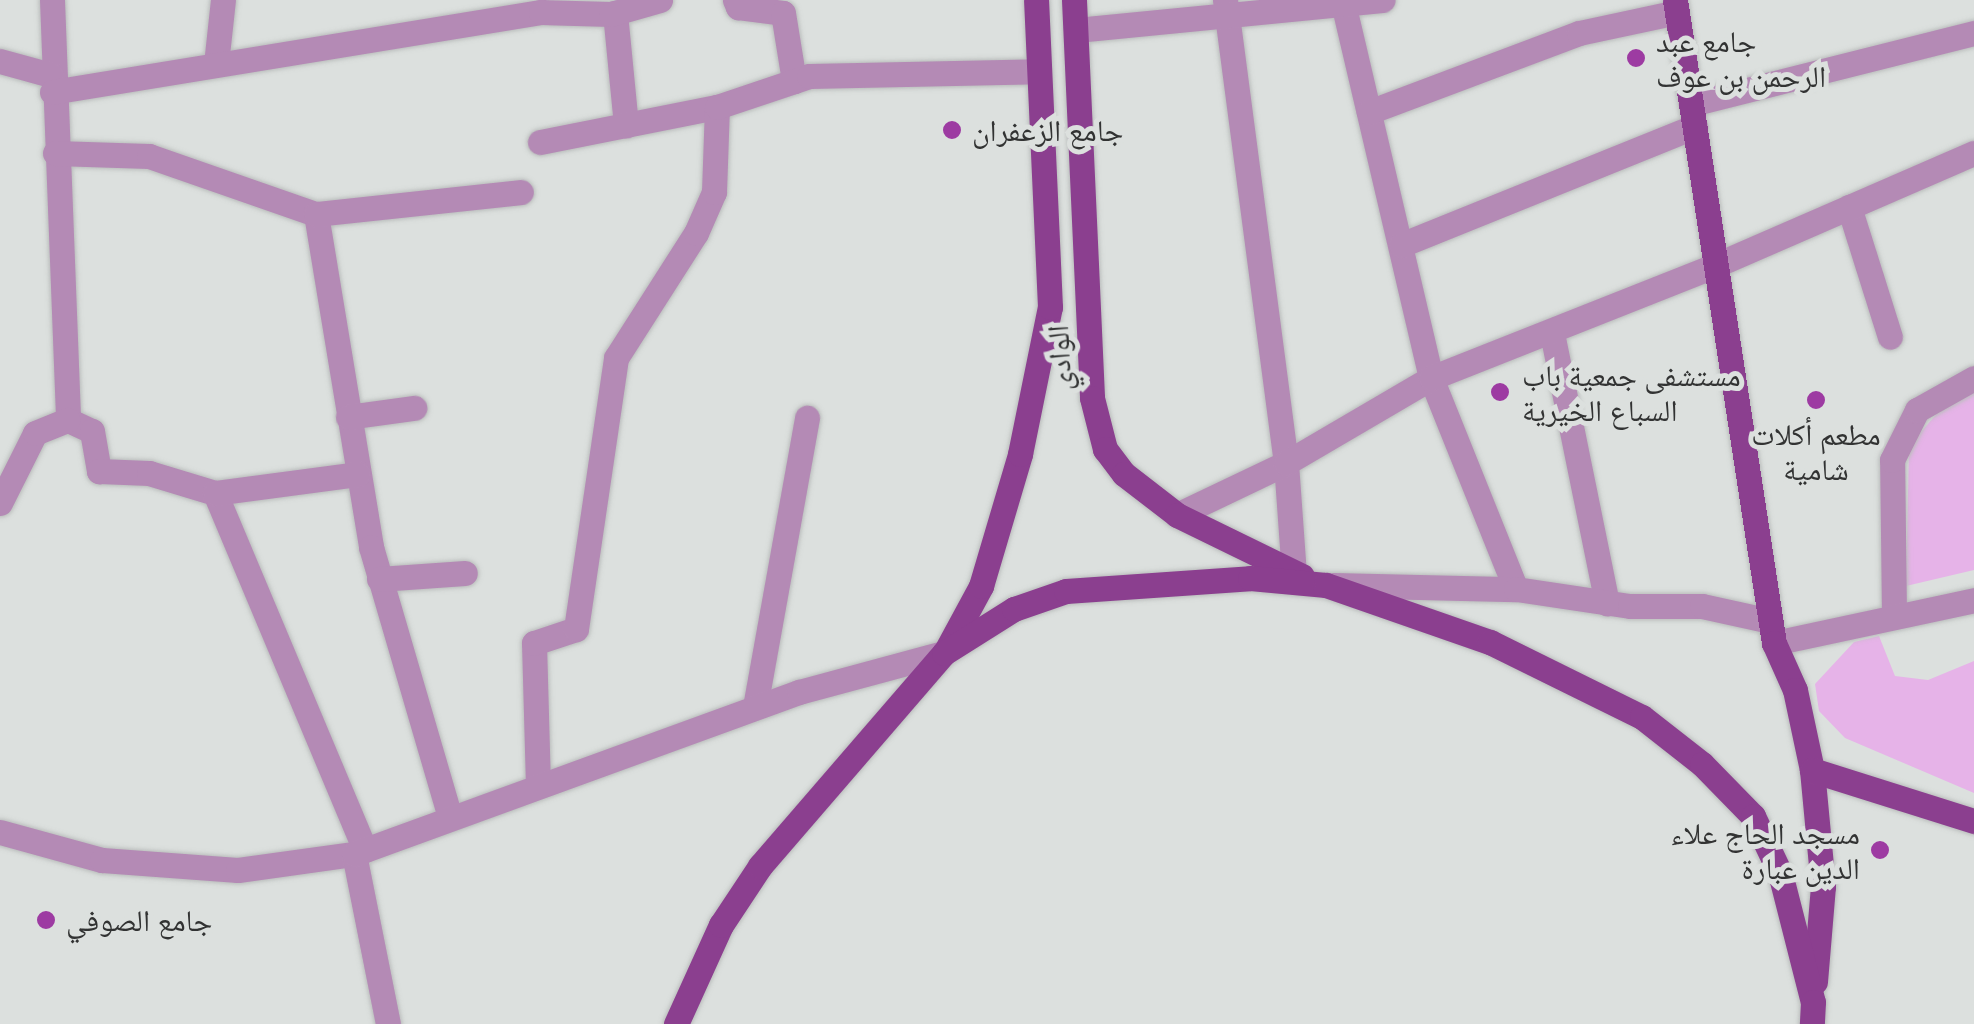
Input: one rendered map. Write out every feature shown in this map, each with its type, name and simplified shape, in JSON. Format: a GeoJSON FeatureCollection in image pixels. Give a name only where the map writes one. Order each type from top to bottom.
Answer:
{"type":"FeatureCollection","features":[{"type":"Feature","properties":{"kind":"main road","name":"الوادي"},"geometry":{"type":"LineString","coordinates":[[944,654],[982,586],[1020,454],[1050,308],[1036,0]]}},
{"type":"Feature","properties":{"kind":"main road","name":"الوادي"},"geometry":{"type":"LineString","coordinates":[[1074,0],[1092,398],[1105,448],[1124,474],[1177,515],[1294,574],[1490,642],[1642,718],[1702,764],[1752,816],[1780,874],[1812,1013]]}},
{"type":"Feature","properties":{"kind":"main road"},"geometry":{"type":"LineString","coordinates":[[1676,6],[1772,632],[1795,690],[1812,770],[1824,886],[1812,1013]]}},
{"type":"Feature","properties":{"kind":"main road"},"geometry":{"type":"LineString","coordinates":[[676,1024],[721,925],[760,866],[944,654],[1014,609],[1066,592],[1172,579],[1326,584]]}},
{"type":"Feature","properties":{"kind":"main road"},"geometry":{"type":"LineString","coordinates":[[1812,770],[1974,821]]}},
{"type":"Feature","properties":{"kind":"street"},"geometry":{"type":"LineString","coordinates":[[52,0],[52,83],[68,420]]}},
{"type":"Feature","properties":{"kind":"street"},"geometry":{"type":"LineString","coordinates":[[216,64],[222,0]]}},
{"type":"Feature","properties":{"kind":"street"},"geometry":{"type":"LineString","coordinates":[[0,61],[52,83],[216,64],[541,12],[615,13],[660,0]]}},
{"type":"Feature","properties":{"kind":"street"},"geometry":{"type":"LineString","coordinates":[[735,0],[738,8],[783,12],[794,81]]}},
{"type":"Feature","properties":{"kind":"street"},"geometry":{"type":"LineString","coordinates":[[1076,30],[1226,9],[1344,7],[1382,0]]}},
{"type":"Feature","properties":{"kind":"street"},"geometry":{"type":"LineString","coordinates":[[1369,112],[1579,33],[1676,6]]}},
{"type":"Feature","properties":{"kind":"street"},"geometry":{"type":"LineString","coordinates":[[1344,7],[1431,378],[1516,589]]}},
{"type":"Feature","properties":{"kind":"street"},"geometry":{"type":"LineString","coordinates":[[1226,9],[1286,462],[1294,574]]}},
{"type":"Feature","properties":{"kind":"street"},"geometry":{"type":"LineString","coordinates":[[615,13],[626,125]]}},
{"type":"Feature","properties":{"kind":"street"},"geometry":{"type":"LineString","coordinates":[[1401,245],[1693,115],[1974,33]]}},
{"type":"Feature","properties":{"kind":"street"},"geometry":{"type":"LineString","coordinates":[[540,142],[717,107],[794,81],[1039,71]]}},
{"type":"Feature","properties":{"kind":"street"},"geometry":{"type":"LineString","coordinates":[[538,786],[534,643],[576,629],[616,358],[696,232],[714,192],[717,107]]}},
{"type":"Feature","properties":{"kind":"street"},"geometry":{"type":"LineString","coordinates":[[1177,515],[1286,462],[1431,378],[1716,265],[1974,152]]}},
{"type":"Feature","properties":{"kind":"street"},"geometry":{"type":"LineString","coordinates":[[55,153],[149,156],[316,214],[521,192]]}},
{"type":"Feature","properties":{"kind":"street"},"geometry":{"type":"LineString","coordinates":[[1849,207],[1890,336]]}},
{"type":"Feature","properties":{"kind":"street"},"geometry":{"type":"LineString","coordinates":[[316,214],[379,579],[450,818]]}},
{"type":"Feature","properties":{"kind":"street"},"geometry":{"type":"LineString","coordinates":[[1552,332],[1607,603]]}},
{"type":"Feature","properties":{"kind":"street"},"geometry":{"type":"LineString","coordinates":[[1894,615],[1892,460],[1916,410],[1974,378]]}},
{"type":"Feature","properties":{"kind":"street"},"geometry":{"type":"LineString","coordinates":[[348,417],[414,408]]}},
{"type":"Feature","properties":{"kind":"street"},"geometry":{"type":"LineString","coordinates":[[755,707],[807,418]]}},
{"type":"Feature","properties":{"kind":"street"},"geometry":{"type":"LineString","coordinates":[[0,503],[35,434],[68,420],[92,431],[99,471],[150,473],[215,493],[358,474]]}},
{"type":"Feature","properties":{"kind":"street"},"geometry":{"type":"LineString","coordinates":[[215,493],[360,852],[388,1024]]}},
{"type":"Feature","properties":{"kind":"street"},"geometry":{"type":"LineString","coordinates":[[379,579],[465,573]]}},
{"type":"Feature","properties":{"kind":"street"},"geometry":{"type":"LineString","coordinates":[[1326,584],[1516,589],[1607,603],[1702,606],[1772,632],[1974,600]]}},
{"type":"Feature","properties":{"kind":"street"},"geometry":{"type":"LineString","coordinates":[[0,832],[102,860],[238,870],[360,852],[755,707],[944,654]]}},
{"type":"Feature","properties":{"kind":"shaded area"},"geometry":{"type":"Polygon","coordinates":[[[1974,392],[1974,570],[1906,586],[1909,446],[1939,411],[1974,392]]]}},
{"type":"Feature","properties":{"kind":"shaded area"},"geometry":{"type":"Polygon","coordinates":[[[1879,636],[1895,676],[1928,680],[1974,661],[1974,793],[1845,738],[1819,711],[1815,684],[1854,642],[1879,636]]]}},
{"type":"Feature","properties":{"kind":"place","name":"جامع عبد الرحمن بن عوف"},"geometry":{"type":"Point","coordinates":[1636,58]}},
{"type":"Feature","properties":{"kind":"place","name":"جامع الزعفران"},"geometry":{"type":"Point","coordinates":[952,130]}},
{"type":"Feature","properties":{"kind":"place","name":"مستشفى جمعية باب السباع الخيرية"},"geometry":{"type":"Point","coordinates":[1500,392]}},
{"type":"Feature","properties":{"kind":"place","name":"مطعم أكلات شامية"},"geometry":{"type":"Point","coordinates":[1816,400]}},
{"type":"Feature","properties":{"kind":"place","name":"مسجد الحاج علاء الدين عبارة"},"geometry":{"type":"Point","coordinates":[1880,850]}},
{"type":"Feature","properties":{"kind":"place","name":"جامع الصوفي"},"geometry":{"type":"Point","coordinates":[46,920]}}]}
